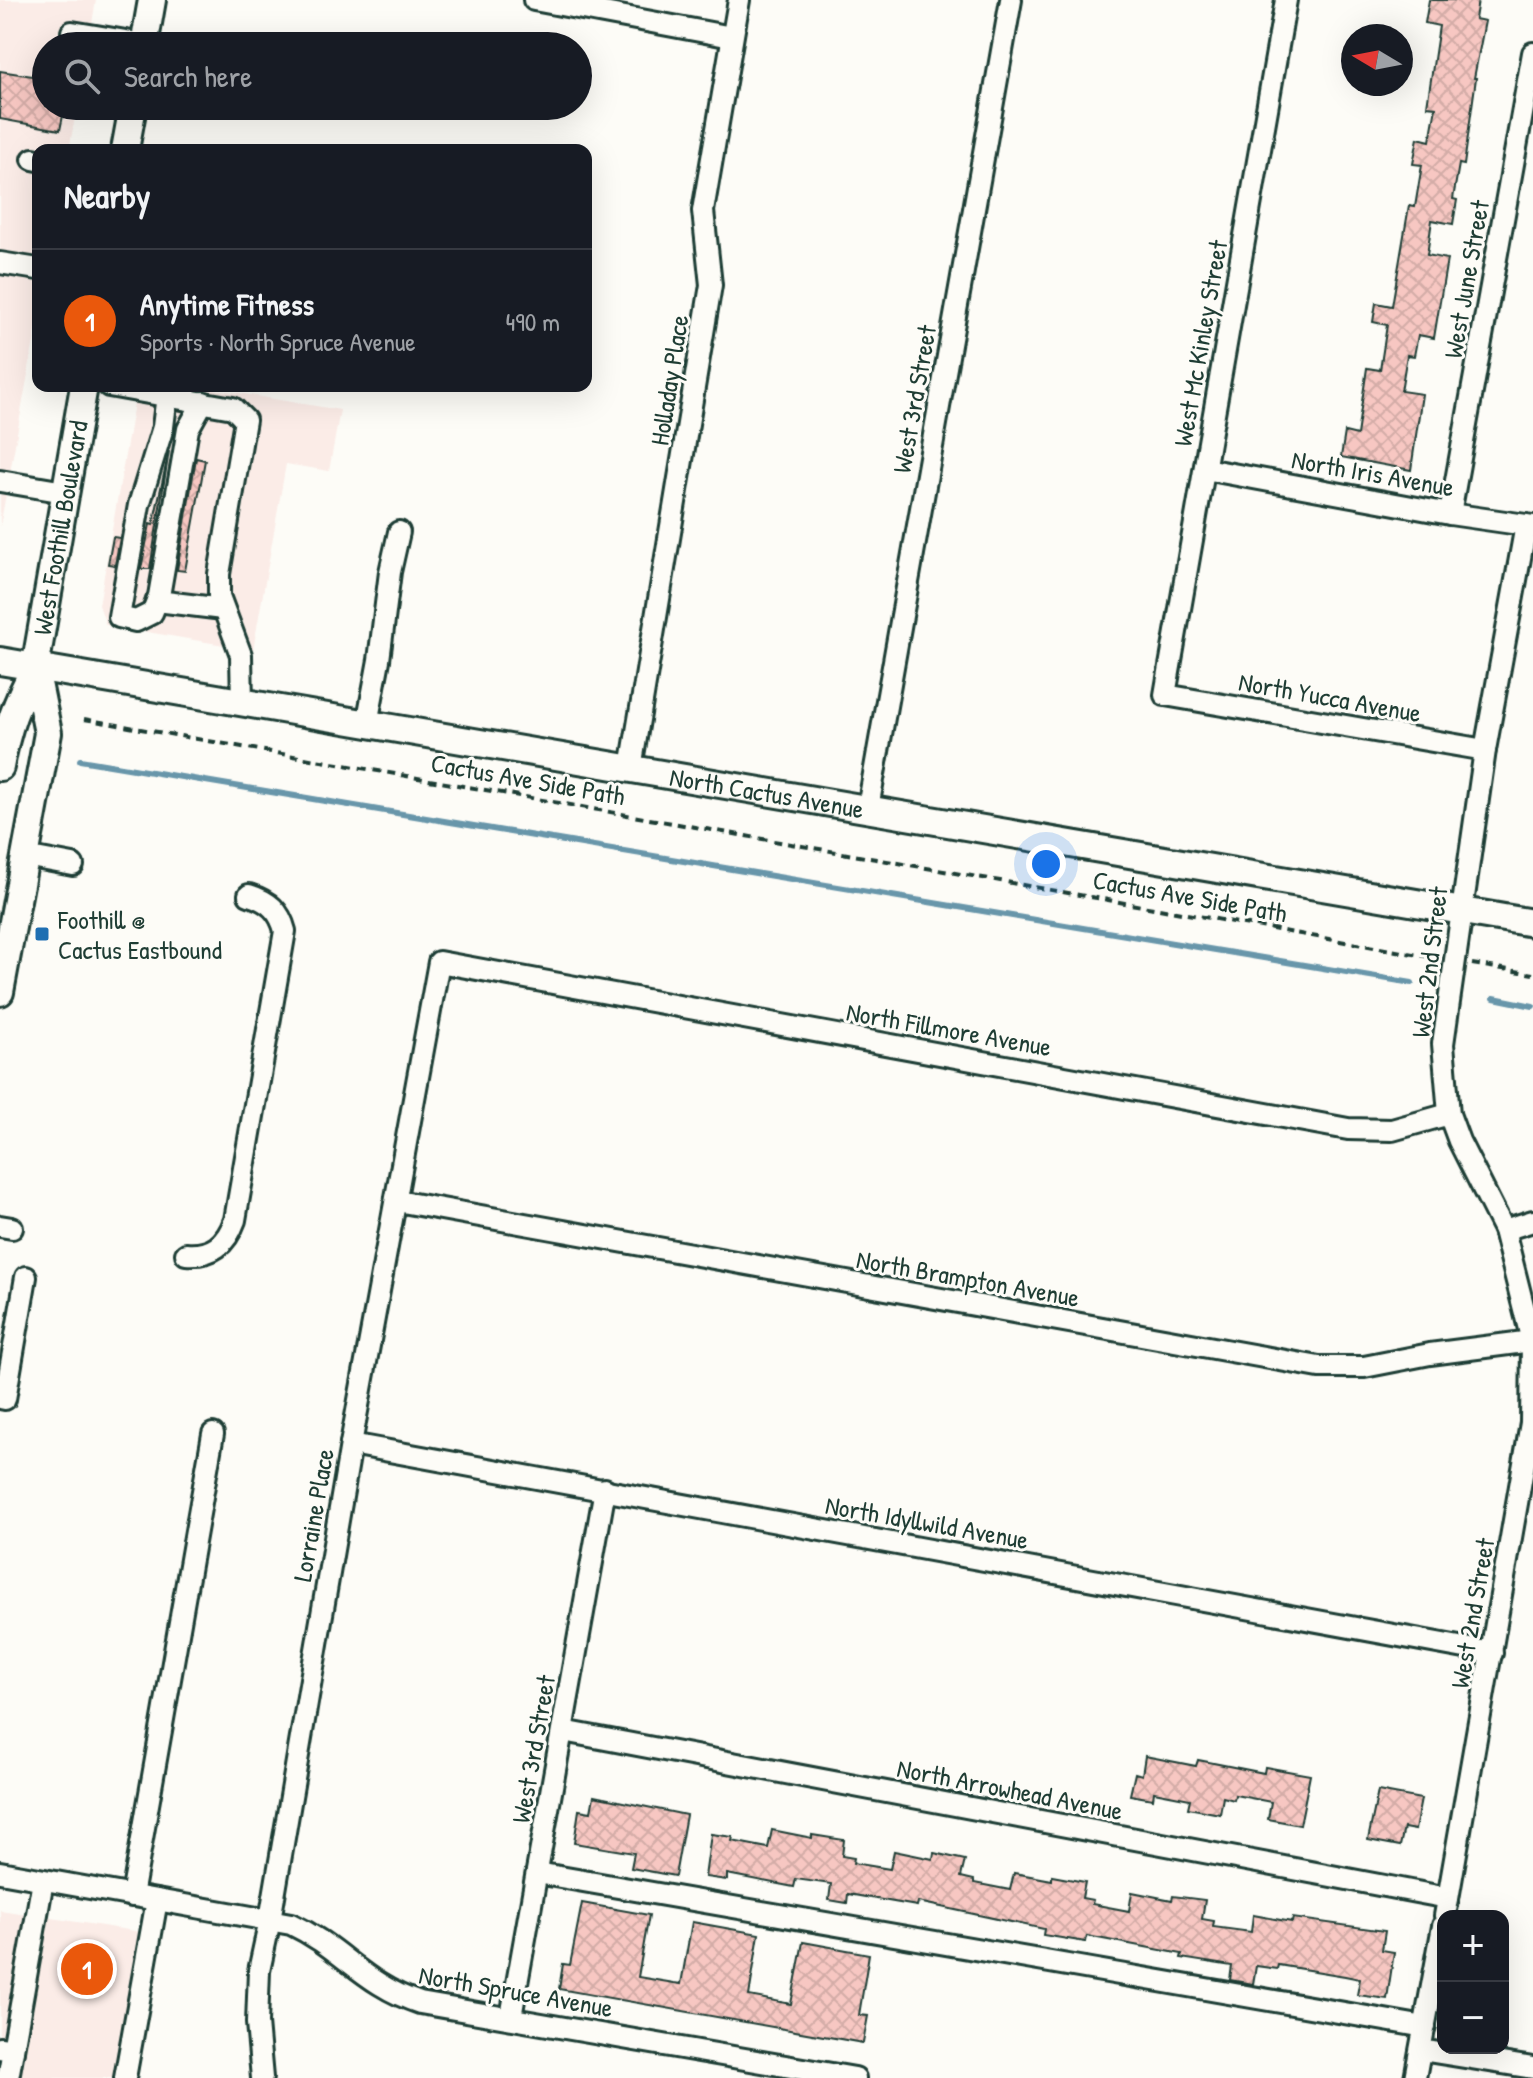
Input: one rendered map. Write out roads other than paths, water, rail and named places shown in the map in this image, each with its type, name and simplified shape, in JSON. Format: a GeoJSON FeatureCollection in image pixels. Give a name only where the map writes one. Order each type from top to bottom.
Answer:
{"type":"FeatureCollection","features":[{"type":"Feature","properties":{"kind":"main road"},"geometry":{"type":"LineString","coordinates":[[146,32],[152,0]]}},
{"type":"Feature","properties":{"kind":"main road"},"geometry":{"type":"LineString","coordinates":[[126,144],[130,120]]}},
{"type":"Feature","properties":{"kind":"main road","name":"West Foothill Boulevard"},"geometry":{"type":"LineString","coordinates":[[0,767],[15,705],[35,668],[83,392]]}},
{"type":"Feature","properties":{"kind":"main road","name":"North Cactus Avenue"},"geometry":{"type":"LineString","coordinates":[[0,661],[1533,923]]}},
{"type":"Feature","properties":{"kind":"main road","name":"West Foothill Boulevard"},"geometry":{"type":"LineString","coordinates":[[0,992],[48,733],[35,668]]}},
{"type":"Feature","properties":{"kind":"street"},"geometry":{"type":"LineString","coordinates":[[534,0],[732,37]]}},
{"type":"Feature","properties":{"kind":"street","name":"Holladay Place"},"geometry":{"type":"LineString","coordinates":[[631,768],[711,285],[703,211],[739,0]]}},
{"type":"Feature","properties":{"kind":"street","name":"West 3rd Street"},"geometry":{"type":"LineString","coordinates":[[868,808],[1011,0]]}},
{"type":"Feature","properties":{"kind":"street","name":"West Mc Kinley Street"},"geometry":{"type":"LineString","coordinates":[[1165,695],[1286,0]]}},
{"type":"Feature","properties":{"kind":"street","name":"West June Street"},"geometry":{"type":"LineString","coordinates":[[1450,514],[1533,53]]}},
{"type":"Feature","properties":{"kind":"street"},"geometry":{"type":"LineString","coordinates":[[2,261],[32,268]]}},
{"type":"Feature","properties":{"kind":"street"},"geometry":{"type":"LineString","coordinates":[[148,392],[233,408],[245,420],[219,574],[219,596],[241,655],[242,703]]}},
{"type":"Feature","properties":{"kind":"street"},"geometry":{"type":"LineString","coordinates":[[167,395],[163,427],[139,505],[119,617],[136,621],[152,613],[157,601],[188,429],[203,402]]}},
{"type":"Feature","properties":{"kind":"street","name":"North Iris Avenue"},"geometry":{"type":"LineString","coordinates":[[1205,469],[1450,514],[1529,525]]}},
{"type":"Feature","properties":{"kind":"street"},"geometry":{"type":"LineString","coordinates":[[0,481],[65,492]]}},
{"type":"Feature","properties":{"kind":"street","name":"West 2nd Street"},"geometry":{"type":"LineString","coordinates":[[1446,1907],[1531,1423],[1532,1341],[1504,1230],[1459,1141],[1449,1114],[1443,1044],[1485,750],[1529,525]]}},
{"type":"Feature","properties":{"kind":"street"},"geometry":{"type":"LineString","coordinates":[[367,724],[399,532]]}},
{"type":"Feature","properties":{"kind":"street"},"geometry":{"type":"LineString","coordinates":[[157,601],[225,614]]}},
{"type":"Feature","properties":{"kind":"street","name":"North Yucca Avenue"},"geometry":{"type":"LineString","coordinates":[[1165,695],[1485,750]]}},
{"type":"Feature","properties":{"kind":"street"},"geometry":{"type":"LineString","coordinates":[[25,856],[73,865]]}},
{"type":"Feature","properties":{"kind":"street"},"geometry":{"type":"LineString","coordinates":[[186,1254],[211,1253],[230,1233],[235,1220],[285,931],[282,918],[275,909],[263,899],[249,895]]}},
{"type":"Feature","properties":{"kind":"street","name":"North Fillmore Avenue"},"geometry":{"type":"LineString","coordinates":[[439,962],[1348,1129],[1392,1130],[1449,1114]]}},
{"type":"Feature","properties":{"kind":"street","name":"Lorraine Place"},"geometry":{"type":"LineString","coordinates":[[262,2078],[257,2023],[259,1971],[439,962]]}},
{"type":"Feature","properties":{"kind":"street","name":"North Brampton Avenue"},"geometry":{"type":"LineString","coordinates":[[397,1201],[1319,1367],[1364,1367],[1430,1354],[1532,1341]]}},
{"type":"Feature","properties":{"kind":"street"},"geometry":{"type":"LineString","coordinates":[[1504,1230],[1533,1221]]}},
{"type":"Feature","properties":{"kind":"street"},"geometry":{"type":"LineString","coordinates":[[0,1398],[5,1399],[26,1277]]}},
{"type":"Feature","properties":{"kind":"street"},"geometry":{"type":"LineString","coordinates":[[132,1896],[213,1434]]}},
{"type":"Feature","properties":{"kind":"street","name":"North Idyllwild Avenue"},"geometry":{"type":"LineString","coordinates":[[351,1444],[1492,1653]]}},
{"type":"Feature","properties":{"kind":"street","name":"West 3rd Street"},"geometry":{"type":"LineString","coordinates":[[511,2017],[605,1489]]}},
{"type":"Feature","properties":{"kind":"street","name":"North Arrowhead Avenue"},"geometry":{"type":"LineString","coordinates":[[563,1731],[1446,1907]]}},
{"type":"Feature","properties":{"kind":"street","name":"North Spruce Avenue"},"geometry":{"type":"LineString","coordinates":[[0,1872],[291,1924],[313,1934],[355,1969],[394,1994],[420,2003],[855,2078]]}},
{"type":"Feature","properties":{"kind":"street"},"geometry":{"type":"LineString","coordinates":[[537,1873],[1425,2027]]}},
{"type":"Feature","properties":{"kind":"street"},"geometry":{"type":"LineString","coordinates":[[8,2078],[6,2049],[43,1880]]}},
{"type":"Feature","properties":{"kind":"street"},"geometry":{"type":"LineString","coordinates":[[125,2078],[157,1900]]}},
{"type":"Feature","properties":{"kind":"street"},"geometry":{"type":"LineString","coordinates":[[1415,2078],[1437,1960]]}},
{"type":"Feature","properties":{"kind":"street"},"geometry":{"type":"LineString","coordinates":[[1421,2050],[1533,2068]]}},
{"type":"Feature","properties":{"kind":"waterway"},"geometry":{"type":"LineString","coordinates":[[80,760],[1412,983]]}},
{"type":"Feature","properties":{"kind":"waterway"},"geometry":{"type":"LineString","coordinates":[[1494,998],[1533,1006]]}},
{"type":"Feature","properties":{"kind":"place","name":"Foothill @ Cactus Eastbound"},"geometry":{"type":"Point","coordinates":[42,934]}},
{"type":"Feature","properties":{"kind":"place","name":"Anytime Fitness"},"geometry":{"type":"Point","coordinates":[87,1969]}}]}
